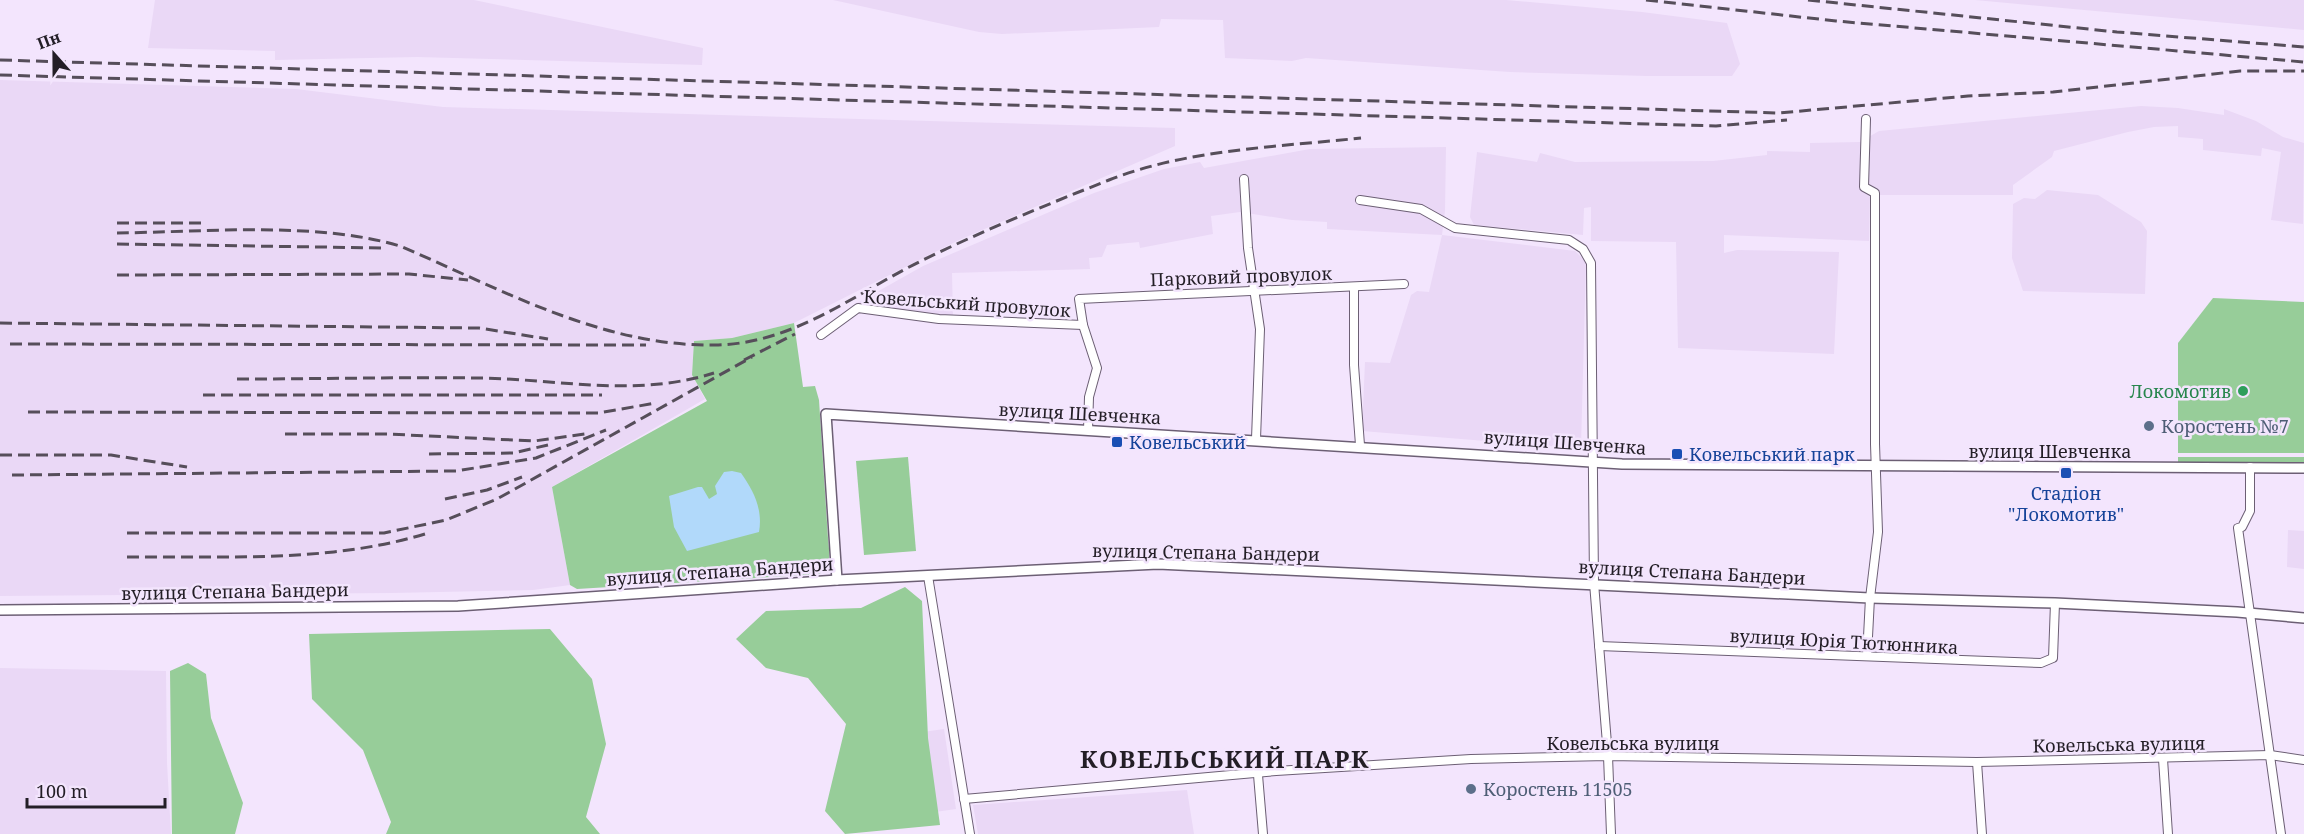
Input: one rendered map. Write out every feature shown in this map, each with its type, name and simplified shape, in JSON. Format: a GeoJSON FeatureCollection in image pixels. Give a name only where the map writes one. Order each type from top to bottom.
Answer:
{"type":"FeatureCollection","features":[{"type":"Feature","properties":{"kind":"street"},"geometry":{"type":"LineString","coordinates":[[1866,119],[1864,187],[1875,192],[1878,532],[1870,597],[1867,656]]}},
{"type":"Feature","properties":{"kind":"street"},"geometry":{"type":"LineString","coordinates":[[1244,179],[1248,248],[1260,329],[1256,439]]}},
{"type":"Feature","properties":{"kind":"street"},"geometry":{"type":"LineString","coordinates":[[1360,200],[1421,209],[1455,228],[1569,240],[1583,249],[1591,263],[1591,462],[1594,583],[1602,666],[1611,834]]}},
{"type":"Feature","properties":{"kind":"street","name":"Парковий провулок"},"geometry":{"type":"LineString","coordinates":[[1083,325],[1078,299],[1404,284]]}},
{"type":"Feature","properties":{"kind":"street"},"geometry":{"type":"LineString","coordinates":[[1354,287],[1354,365],[1360,446]]}},
{"type":"Feature","properties":{"kind":"street","name":"Ковельський провулок"},"geometry":{"type":"LineString","coordinates":[[820,335],[858,308],[939,319],[1083,325],[1097,368],[1089,397],[1088,430]]}},
{"type":"Feature","properties":{"kind":"street","name":"вулиця Шевченка"},"geometry":{"type":"LineString","coordinates":[[837,580],[826,414],[1256,439],[1591,462],[2304,468]]}},
{"type":"Feature","properties":{"kind":"street"},"geometry":{"type":"LineString","coordinates":[[2250,467],[2250,511],[2242,527],[2238,528],[2281,834]]}},
{"type":"Feature","properties":{"kind":"street","name":"вулиця Степана Бандери"},"geometry":{"type":"LineString","coordinates":[[0,610],[458,606],[837,580],[1158,564],[1870,597],[2055,603],[2304,618]]}},
{"type":"Feature","properties":{"kind":"street"},"geometry":{"type":"LineString","coordinates":[[928,576],[970,834]]}},
{"type":"Feature","properties":{"kind":"street","name":"вулиця Юрія Тютюнника"},"geometry":{"type":"LineString","coordinates":[[1599,646],[2041,663],[2053,658],[2055,603]]}},
{"type":"Feature","properties":{"kind":"street","name":"Ковельська вулиця"},"geometry":{"type":"LineString","coordinates":[[964,798],[1471,759],[1608,756],[1977,762],[2270,755],[2304,760]]}},
{"type":"Feature","properties":{"kind":"street"},"geometry":{"type":"LineString","coordinates":[[2163,759],[2168,834]]}},
{"type":"Feature","properties":{"kind":"street"},"geometry":{"type":"LineString","coordinates":[[1977,762],[1982,834]]}},
{"type":"Feature","properties":{"kind":"street"},"geometry":{"type":"LineString","coordinates":[[1258,775],[1263,834]]}},
{"type":"Feature","properties":{"kind":"shaded area"},"geometry":{"type":"Polygon","coordinates":[[[155,0],[474,0],[703,48],[702,65],[417,57],[275,60],[275,51],[148,48],[155,0]]]}},
{"type":"Feature","properties":{"kind":"shaded area"},"geometry":{"type":"Polygon","coordinates":[[[833,0],[1506,0],[1642,12],[1727,23],[1740,64],[1732,76],[1647,76],[1510,72],[1306,58],[1292,61],[1225,58],[1223,20],[1161,19],[1159,27],[1002,34],[979,32],[833,0]]]}},
{"type":"Feature","properties":{"kind":"shaded area"},"geometry":{"type":"Polygon","coordinates":[[[1975,0],[2304,0],[2304,30],[1975,0]]]}},
{"type":"Feature","properties":{"kind":"shaded area"},"geometry":{"type":"Polygon","coordinates":[[[0,80],[296,89],[443,107],[1175,128],[1175,146],[957,241],[794,323],[732,338],[694,341],[692,375],[705,399],[552,487],[570,585],[533,590],[392,593],[0,596],[0,80]]]}},
{"type":"Feature","properties":{"kind":"shaded area"},"geometry":{"type":"Polygon","coordinates":[[[2141,106],[2178,108],[2224,115],[2224,109],[2256,121],[2283,137],[2304,143],[2303,224],[2271,220],[2281,152],[2262,148],[2261,156],[2203,150],[2203,139],[2178,137],[2178,126],[2154,127],[2128,132],[2054,151],[2052,157],[2013,185],[2013,195],[1870,195],[1869,241],[1724,235],[1724,253],[1737,250],[1839,252],[1834,354],[1678,348],[1676,242],[1591,241],[1591,207],[1584,208],[1583,235],[1474,225],[1470,217],[1477,152],[1537,162],[1540,153],[1575,162],[1713,161],[1767,155],[1767,151],[1810,152],[1810,143],[1860,142],[1879,131],[2141,106]]]}},
{"type":"Feature","properties":{"kind":"shaded area"},"geometry":{"type":"Polygon","coordinates":[[[1446,147],[1445,211],[1442,235],[1327,229],[1327,222],[1292,220],[1240,212],[1211,216],[1213,234],[1140,248],[1139,242],[1107,245],[1102,257],[1089,258],[1090,269],[952,273],[953,316],[852,306],[923,266],[1094,193],[1164,169],[1200,162],[1204,168],[1310,149],[1446,147]]]}},
{"type":"Feature","properties":{"kind":"shaded area"},"geometry":{"type":"Polygon","coordinates":[[[2047,190],[2098,195],[2141,222],[2147,231],[2145,294],[2023,291],[2012,258],[2013,204],[2024,198],[2035,199],[2047,190]]]}},
{"type":"Feature","properties":{"kind":"shaded area"},"geometry":{"type":"Polygon","coordinates":[[[1442,235],[1575,251],[1586,262],[1581,446],[1573,448],[1362,431],[1365,362],[1390,363],[1411,295],[1417,291],[1429,292],[1442,235]]]}},
{"type":"Feature","properties":{"kind":"shaded area"},"geometry":{"type":"Polygon","coordinates":[[[2288,530],[2304,531],[2304,569],[2287,567],[2288,530]]]}},
{"type":"Feature","properties":{"kind":"shaded area"},"geometry":{"type":"Polygon","coordinates":[[[0,668],[166,671],[167,763],[171,834],[0,834],[0,668]]]}},
{"type":"Feature","properties":{"kind":"shaded area"},"geometry":{"type":"Polygon","coordinates":[[[944,729],[956,809],[935,812],[923,732],[944,729]]]}},
{"type":"Feature","properties":{"kind":"shaded area"},"geometry":{"type":"Polygon","coordinates":[[[1187,790],[1194,834],[978,834],[973,805],[1187,790]]]}},
{"type":"Feature","properties":{"kind":"green space","name":"Локомотив"},"geometry":{"type":"Polygon","coordinates":[[[2213,298],[2304,302],[2304,453],[2178,453],[2178,343],[2213,298]]]}},
{"type":"Feature","properties":{"kind":"green space"},"geometry":{"type":"Polygon","coordinates":[[[794,323],[803,387],[815,386],[819,400],[829,553],[828,563],[823,571],[819,574],[577,589],[570,585],[552,487],[707,401],[692,375],[694,341],[732,338],[794,323]]]}},
{"type":"Feature","properties":{"kind":"green space"},"geometry":{"type":"Polygon","coordinates":[[[908,457],[916,551],[864,555],[856,461],[908,457]]]}},
{"type":"Feature","properties":{"kind":"green space"},"geometry":{"type":"Polygon","coordinates":[[[2178,457],[2304,457],[2304,462],[2178,462],[2178,457]]]}},
{"type":"Feature","properties":{"kind":"green space"},"geometry":{"type":"Polygon","coordinates":[[[905,587],[922,601],[928,738],[940,825],[845,834],[825,811],[846,724],[808,678],[766,668],[736,639],[766,611],[861,608],[905,587]]]}},
{"type":"Feature","properties":{"kind":"green space"},"geometry":{"type":"Polygon","coordinates":[[[550,629],[592,679],[606,744],[586,817],[600,834],[386,834],[391,822],[363,750],[312,699],[309,634],[550,629]]]}},
{"type":"Feature","properties":{"kind":"green space"},"geometry":{"type":"Polygon","coordinates":[[[188,663],[206,674],[211,718],[243,803],[235,834],[172,834],[170,671],[188,663]]]}},
{"type":"Feature","properties":{"kind":"water"},"geometry":{"type":"Polygon","coordinates":[[[724,472],[741,473],[750,487],[760,516],[759,532],[687,551],[674,527],[669,496],[702,487],[709,499],[717,494],[715,486],[724,472]]]}},
{"type":"Feature","properties":{"kind":"railway"},"geometry":{"type":"LineString","coordinates":[[1646,0],[1836,21],[2304,62]]}},
{"type":"Feature","properties":{"kind":"railway"},"geometry":{"type":"LineString","coordinates":[[1808,0],[2117,32],[2304,47]]}},
{"type":"Feature","properties":{"kind":"railway"},"geometry":{"type":"LineString","coordinates":[[0,60],[1779,113],[1968,96],[2053,92],[2240,71],[2304,71]]}},
{"type":"Feature","properties":{"kind":"railway"},"geometry":{"type":"LineString","coordinates":[[0,75],[1716,126],[1787,120]]}},
{"type":"Feature","properties":{"kind":"railway"},"geometry":{"type":"LineString","coordinates":[[117,233],[260,230],[333,233],[367,238],[400,246],[515,297],[593,326],[673,343],[715,345],[744,342],[797,327],[967,239],[1109,180],[1139,170],[1202,155],[1361,138]]}},
{"type":"Feature","properties":{"kind":"railway"},"geometry":{"type":"LineString","coordinates":[[117,223],[204,223]]}},
{"type":"Feature","properties":{"kind":"railway"},"geometry":{"type":"LineString","coordinates":[[117,244],[387,248]]}},
{"type":"Feature","properties":{"kind":"railway"},"geometry":{"type":"LineString","coordinates":[[117,275],[409,274],[468,280]]}},
{"type":"Feature","properties":{"kind":"railway"},"geometry":{"type":"LineString","coordinates":[[0,323],[479,328],[548,339]]}},
{"type":"Feature","properties":{"kind":"railway"},"geometry":{"type":"LineString","coordinates":[[744,360],[795,334]]}},
{"type":"Feature","properties":{"kind":"railway"},"geometry":{"type":"LineString","coordinates":[[10,344],[646,345]]}},
{"type":"Feature","properties":{"kind":"railway"},"geometry":{"type":"LineString","coordinates":[[127,533],[384,533],[446,520],[497,499],[752,357]]}},
{"type":"Feature","properties":{"kind":"railway"},"geometry":{"type":"LineString","coordinates":[[237,379],[479,378],[626,386],[684,380],[714,373]]}},
{"type":"Feature","properties":{"kind":"railway"},"geometry":{"type":"LineString","coordinates":[[203,395],[602,395]]}},
{"type":"Feature","properties":{"kind":"railway"},"geometry":{"type":"LineString","coordinates":[[28,412],[598,413],[656,403]]}},
{"type":"Feature","properties":{"kind":"railway"},"geometry":{"type":"LineString","coordinates":[[12,475],[456,471],[536,458],[606,430]]}},
{"type":"Feature","properties":{"kind":"railway"},"geometry":{"type":"LineString","coordinates":[[285,434],[387,434],[534,441],[585,434]]}},
{"type":"Feature","properties":{"kind":"railway"},"geometry":{"type":"LineString","coordinates":[[429,454],[513,453],[548,445]]}},
{"type":"Feature","properties":{"kind":"railway"},"geometry":{"type":"LineString","coordinates":[[0,455],[111,455],[187,467]]}},
{"type":"Feature","properties":{"kind":"railway"},"geometry":{"type":"LineString","coordinates":[[445,499],[487,490],[522,477]]}},
{"type":"Feature","properties":{"kind":"railway"},"geometry":{"type":"LineString","coordinates":[[127,557],[240,557],[314,554],[352,550],[425,534]]}},
{"type":"Feature","properties":{"kind":"place","name":"Локомотив"},"geometry":{"type":"Point","coordinates":[2243,391]}},
{"type":"Feature","properties":{"kind":"place","name":"Коростень №7"},"geometry":{"type":"Point","coordinates":[2149,426]}},
{"type":"Feature","properties":{"kind":"place","name":"Ковельський"},"geometry":{"type":"Point","coordinates":[1117,442]}},
{"type":"Feature","properties":{"kind":"place","name":"Ковельський парк"},"geometry":{"type":"Point","coordinates":[1677,454]}},
{"type":"Feature","properties":{"kind":"place","name":"Стадіон \"Локомотив\""},"geometry":{"type":"Point","coordinates":[2066,473]}},
{"type":"Feature","properties":{"kind":"place","name":"Коростень 11505"},"geometry":{"type":"Point","coordinates":[1471,789]}},
{"type":"Feature","properties":{"kind":"district","name":"КОВЕЛЬСЬКИЙ ПАРК"},"geometry":{"type":"Point","coordinates":[1225,758]}}]}
